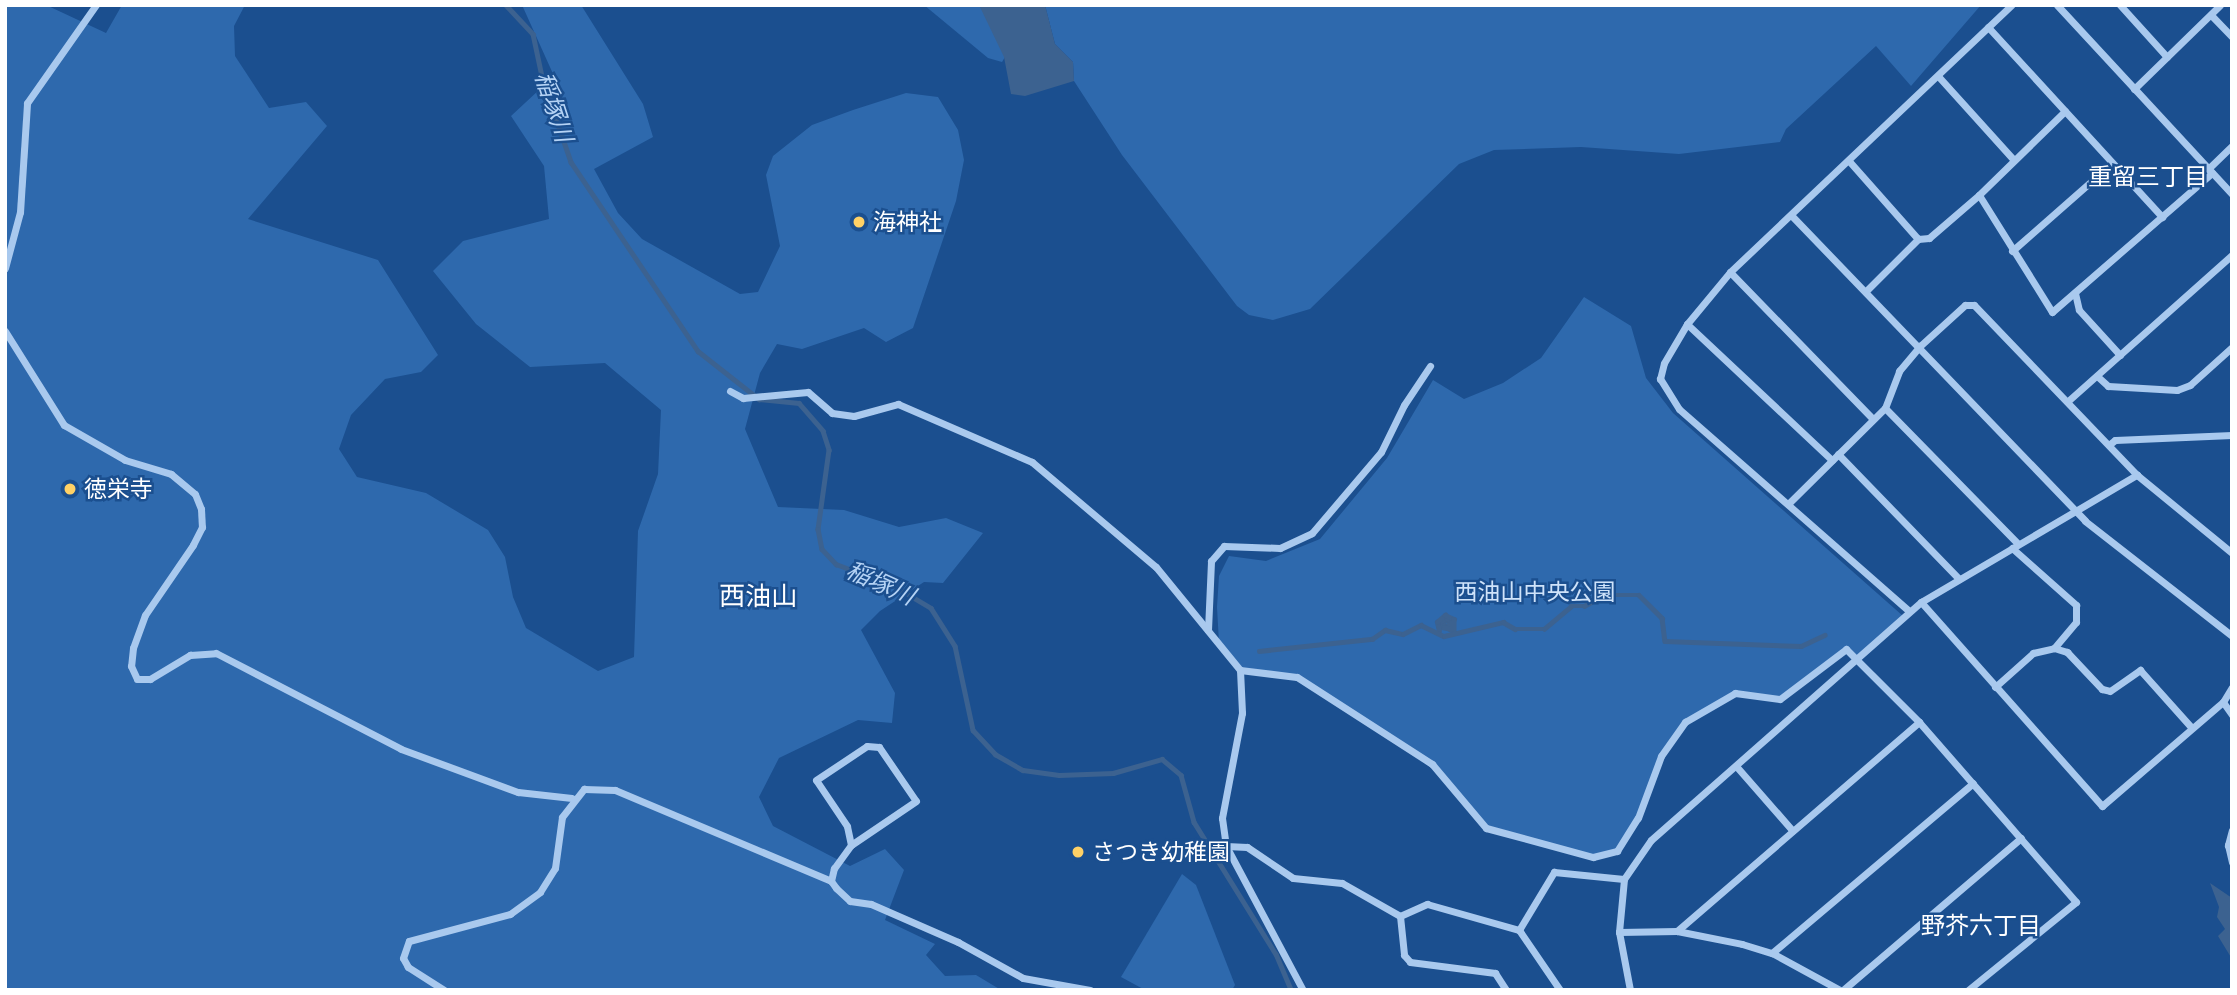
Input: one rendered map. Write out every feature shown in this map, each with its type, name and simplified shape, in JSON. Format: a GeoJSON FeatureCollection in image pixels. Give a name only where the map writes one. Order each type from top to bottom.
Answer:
{"type":"FeatureCollection","features":[{"type":"Feature","properties":{"kind":"street"},"geometry":{"type":"LineString","coordinates":[[5,268],[20,212],[27,103],[96,5]]}},
{"type":"Feature","properties":{"kind":"street"},"geometry":{"type":"LineString","coordinates":[[1909,611],[1679,409],[1660,379],[1687,324],[1730,272],[1849,162],[2011,5]]}},
{"type":"Feature","properties":{"kind":"street"},"geometry":{"type":"LineString","coordinates":[[2057,5],[2232,194]]}},
{"type":"Feature","properties":{"kind":"street"},"geometry":{"type":"LineString","coordinates":[[2120,5],[2167,57]]}},
{"type":"Feature","properties":{"kind":"street"},"geometry":{"type":"LineString","coordinates":[[2134,89],[2220,5]]}},
{"type":"Feature","properties":{"kind":"street"},"geometry":{"type":"LineString","coordinates":[[2210,15],[2232,37]]}},
{"type":"Feature","properties":{"kind":"street"},"geometry":{"type":"LineString","coordinates":[[1988,27],[2162,217]]}},
{"type":"Feature","properties":{"kind":"street"},"geometry":{"type":"LineString","coordinates":[[1938,76],[2014,160]]}},
{"type":"Feature","properties":{"kind":"street"},"geometry":{"type":"LineString","coordinates":[[1866,291],[1919,239],[1929,238],[1979,195],[2065,111]]}},
{"type":"Feature","properties":{"kind":"street"},"geometry":{"type":"LineString","coordinates":[[1979,195],[2052,312],[2162,217],[2232,146]]}},
{"type":"Feature","properties":{"kind":"street"},"geometry":{"type":"LineString","coordinates":[[1849,162],[1919,239]]}},
{"type":"Feature","properties":{"kind":"street"},"geometry":{"type":"LineString","coordinates":[[2012,251],[2112,163]]}},
{"type":"Feature","properties":{"kind":"street"},"geometry":{"type":"LineString","coordinates":[[1791,215],[1920,346],[2085,521],[2232,636]]}},
{"type":"Feature","properties":{"kind":"street"},"geometry":{"type":"LineString","coordinates":[[2068,401],[2232,256]]}},
{"type":"Feature","properties":{"kind":"street"},"geometry":{"type":"LineString","coordinates":[[1730,272],[1873,419]]}},
{"type":"Feature","properties":{"kind":"street"},"geometry":{"type":"LineString","coordinates":[[2075,293],[2079,310],[2120,355]]}},
{"type":"Feature","properties":{"kind":"street"},"geometry":{"type":"LineString","coordinates":[[1788,504],[1885,408],[1899,371],[1920,346],[1965,305],[1974,305],[2137,475],[2232,554]]}},
{"type":"Feature","properties":{"kind":"street"},"geometry":{"type":"LineString","coordinates":[[1687,324],[1835,457],[1959,579]]}},
{"type":"Feature","properties":{"kind":"street"},"geometry":{"type":"LineString","coordinates":[[5,331],[69,430],[125,460],[171,474],[195,494],[201,509],[202,527],[193,545],[141,626],[131,666],[137,679],[149,679],[190,655],[216,653],[401,749],[518,792],[572,798],[598,786],[615,790],[831,881],[849,901],[871,904],[958,942],[1023,978],[1090,990]]}},
{"type":"Feature","properties":{"kind":"street"},"geometry":{"type":"LineString","coordinates":[[2097,376],[2108,386],[2177,390],[2190,385],[2232,347]]}},
{"type":"Feature","properties":{"kind":"street"},"geometry":{"type":"LineString","coordinates":[[1208,630],[1211,561],[1224,546],[1280,548],[1311,533],[1381,452],[1404,405],[1430,366]]}},
{"type":"Feature","properties":{"kind":"street"},"geometry":{"type":"LineString","coordinates":[[730,391],[743,398],[808,392],[832,413],[854,416],[898,404],[1032,462],[1156,568],[1240,670],[1242,713],[1222,818],[1226,846],[1300,988]]}},
{"type":"Feature","properties":{"kind":"street"},"geometry":{"type":"LineString","coordinates":[[1885,408],[2015,546],[2076,605],[2076,622],[2054,648]]}},
{"type":"Feature","properties":{"kind":"street"},"geometry":{"type":"LineString","coordinates":[[2110,444],[2115,440],[2207,440],[2232,435]]}},
{"type":"Feature","properties":{"kind":"street"},"geometry":{"type":"LineString","coordinates":[[1630,990],[1619,932],[1624,879],[1651,840],[1909,611],[2137,475]]}},
{"type":"Feature","properties":{"kind":"street"},"geometry":{"type":"LineString","coordinates":[[1921,602],[2102,806],[2223,702],[2232,687]]}},
{"type":"Feature","properties":{"kind":"street"},"geometry":{"type":"LineString","coordinates":[[1994,687],[2033,653],[2054,648],[2067,652],[2102,689],[2110,691],[2140,670],[2192,727]]}},
{"type":"Feature","properties":{"kind":"street"},"geometry":{"type":"LineString","coordinates":[[1240,670],[1297,677],[1432,764],[1486,828],[1593,857],[1616,851],[1638,818],[1661,756],[1685,722],[1735,693],[1780,699],[1846,649],[1857,657],[1919,722],[2076,901],[1968,990]]}},
{"type":"Feature","properties":{"kind":"street"},"geometry":{"type":"LineString","coordinates":[[2223,702],[2232,715]]}},
{"type":"Feature","properties":{"kind":"street"},"geometry":{"type":"LineString","coordinates":[[1677,931],[1919,722]]}},
{"type":"Feature","properties":{"kind":"street"},"geometry":{"type":"LineString","coordinates":[[831,881],[834,868],[851,845],[916,801],[879,747],[867,746],[816,780],[847,826],[851,845]]}},
{"type":"Feature","properties":{"kind":"street"},"geometry":{"type":"LineString","coordinates":[[1735,766],[1793,831]]}},
{"type":"Feature","properties":{"kind":"street"},"geometry":{"type":"LineString","coordinates":[[1772,953],[1973,783]]}},
{"type":"Feature","properties":{"kind":"street"},"geometry":{"type":"LineString","coordinates":[[444,990],[408,967],[404,949],[423,934],[510,914],[540,892],[555,868],[562,817],[572,798]]}},
{"type":"Feature","properties":{"kind":"street"},"geometry":{"type":"LineString","coordinates":[[2232,830],[2232,863]]}},
{"type":"Feature","properties":{"kind":"street"},"geometry":{"type":"LineString","coordinates":[[1619,932],[1677,931],[1772,953],[1842,990],[2021,838]]}},
{"type":"Feature","properties":{"kind":"street"},"geometry":{"type":"LineString","coordinates":[[1226,846],[1247,847],[1293,878],[1342,883],[1400,916]]}},
{"type":"Feature","properties":{"kind":"street"},"geometry":{"type":"LineString","coordinates":[[1519,930],[1554,872],[1624,879]]}},
{"type":"Feature","properties":{"kind":"street"},"geometry":{"type":"LineString","coordinates":[[1400,916],[1427,904],[1519,930],[1560,990]]}},
{"type":"Feature","properties":{"kind":"street"},"geometry":{"type":"LineString","coordinates":[[1400,916],[1404,955],[1410,962],[1494,973],[1506,990]]}},
{"type":"Feature","properties":{"kind":"green space"},"geometry":{"type":"Polygon","coordinates":[[[5,5],[46,5],[106,33],[122,5],[245,5],[234,26],[235,56],[269,108],[306,102],[327,126],[248,219],[378,260],[438,355],[421,372],[385,379],[351,415],[339,449],[357,477],[426,493],[488,530],[505,557],[513,597],[526,628],[598,671],[634,657],[638,531],[658,474],[661,410],[605,363],[530,367],[476,324],[433,271],[463,241],[549,219],[544,166],[511,116],[554,76],[522,5],[581,5],[643,104],[653,137],[594,169],[618,213],[642,239],[740,294],[758,292],[780,246],[766,175],[773,156],[812,125],[853,110],[906,93],[938,97],[958,130],[964,160],[956,201],[913,328],[886,342],[864,328],[802,349],[777,344],[760,373],[745,429],[778,507],[844,510],[899,527],[946,518],[983,533],[943,583],[924,582],[880,611],[861,630],[895,693],[892,723],[858,720],[779,758],[759,797],[773,826],[850,866],[885,849],[904,870],[885,920],[935,944],[926,955],[945,976],[976,975],[1001,990],[5,990],[5,5]]]}},
{"type":"Feature","properties":{"kind":"green space"},"geometry":{"type":"Polygon","coordinates":[[[924,5],[979,5],[990,20],[1005,57],[1002,62],[988,58],[924,5]]]}},
{"type":"Feature","properties":{"kind":"green space"},"geometry":{"type":"Polygon","coordinates":[[[1045,5],[1981,5],[1911,86],[1876,46],[1786,129],[1780,142],[1679,154],[1581,147],[1494,150],[1459,164],[1310,309],[1273,320],[1249,315],[1237,306],[1122,155],[1074,81],[1073,62],[1055,44],[1045,5]]]}},
{"type":"Feature","properties":{"kind":"green space","name":"西油山中央公園"},"geometry":{"type":"Polygon","coordinates":[[[1584,297],[1631,326],[1646,378],[1673,413],[1903,616],[1857,657],[1846,650],[1780,699],[1735,693],[1685,722],[1661,756],[1638,818],[1617,851],[1593,857],[1486,828],[1432,764],[1297,677],[1240,670],[1219,643],[1217,607],[1219,576],[1229,556],[1266,561],[1320,539],[1387,458],[1433,380],[1464,399],[1503,383],[1541,358],[1584,297]]]}},
{"type":"Feature","properties":{"kind":"green space"},"geometry":{"type":"Polygon","coordinates":[[[1182,874],[1196,885],[1235,985],[1232,990],[1145,990],[1121,977],[1182,874]]]}},
{"type":"Feature","properties":{"kind":"shaded area"},"geometry":{"type":"Polygon","coordinates":[[[979,5],[1045,5],[1055,44],[1073,62],[1074,81],[1025,96],[1011,94],[1004,57],[979,5]]]}},
{"type":"Feature","properties":{"kind":"shaded area"},"geometry":{"type":"Polygon","coordinates":[[[2210,883],[2232,898],[2232,959],[2218,936],[2225,929],[2217,917],[2219,907],[2210,883]]]}},
{"type":"Feature","properties":{"kind":"waterway","name":"稲塚川"},"geometry":{"type":"LineString","coordinates":[[506,5],[533,34],[543,81],[571,162],[698,351],[759,399],[799,403],[823,431],[829,450],[818,529],[822,549],[836,564],[894,586],[931,608],[955,646],[973,730],[995,754],[1023,770],[1059,775],[1113,773],[1162,759],[1181,775],[1194,822],[1276,954],[1291,990]]}},
{"type":"Feature","properties":{"kind":"waterway"},"geometry":{"type":"LineString","coordinates":[[1259,651],[1372,639],[1385,630],[1403,634],[1421,625],[1444,636],[1503,622],[1515,629],[1544,629],[1571,606],[1584,606],[1604,595],[1639,595],[1662,618],[1665,641],[1801,646],[1825,635]]}},
{"type":"Feature","properties":{"kind":"waterway"},"geometry":{"type":"LineString","coordinates":[[1439,631],[1437,622],[1445,615],[1454,619],[1454,630]]}},
{"type":"Feature","properties":{"kind":"waterway"},"geometry":{"type":"LineString","coordinates":[[1445,625],[1448,628],[1442,627],[1443,621],[1449,621],[1450,629],[1439,627],[1440,622],[1446,618],[1452,621],[1452,630]]}},
{"type":"Feature","properties":{"kind":"place","name":"海神社"},"geometry":{"type":"Point","coordinates":[859,222]}},
{"type":"Feature","properties":{"kind":"place","name":"徳栄寺"},"geometry":{"type":"Point","coordinates":[70,489]}},
{"type":"Feature","properties":{"kind":"place","name":"さつき幼稚園"},"geometry":{"type":"Point","coordinates":[1078,852]}},
{"type":"Feature","properties":{"kind":"district","name":"重留三丁目"},"geometry":{"type":"Point","coordinates":[2148,178]}},
{"type":"Feature","properties":{"kind":"district","name":"西油山"},"geometry":{"type":"Point","coordinates":[758,597]}},
{"type":"Feature","properties":{"kind":"district","name":"野芥六丁目"},"geometry":{"type":"Point","coordinates":[1981,927]}}]}
